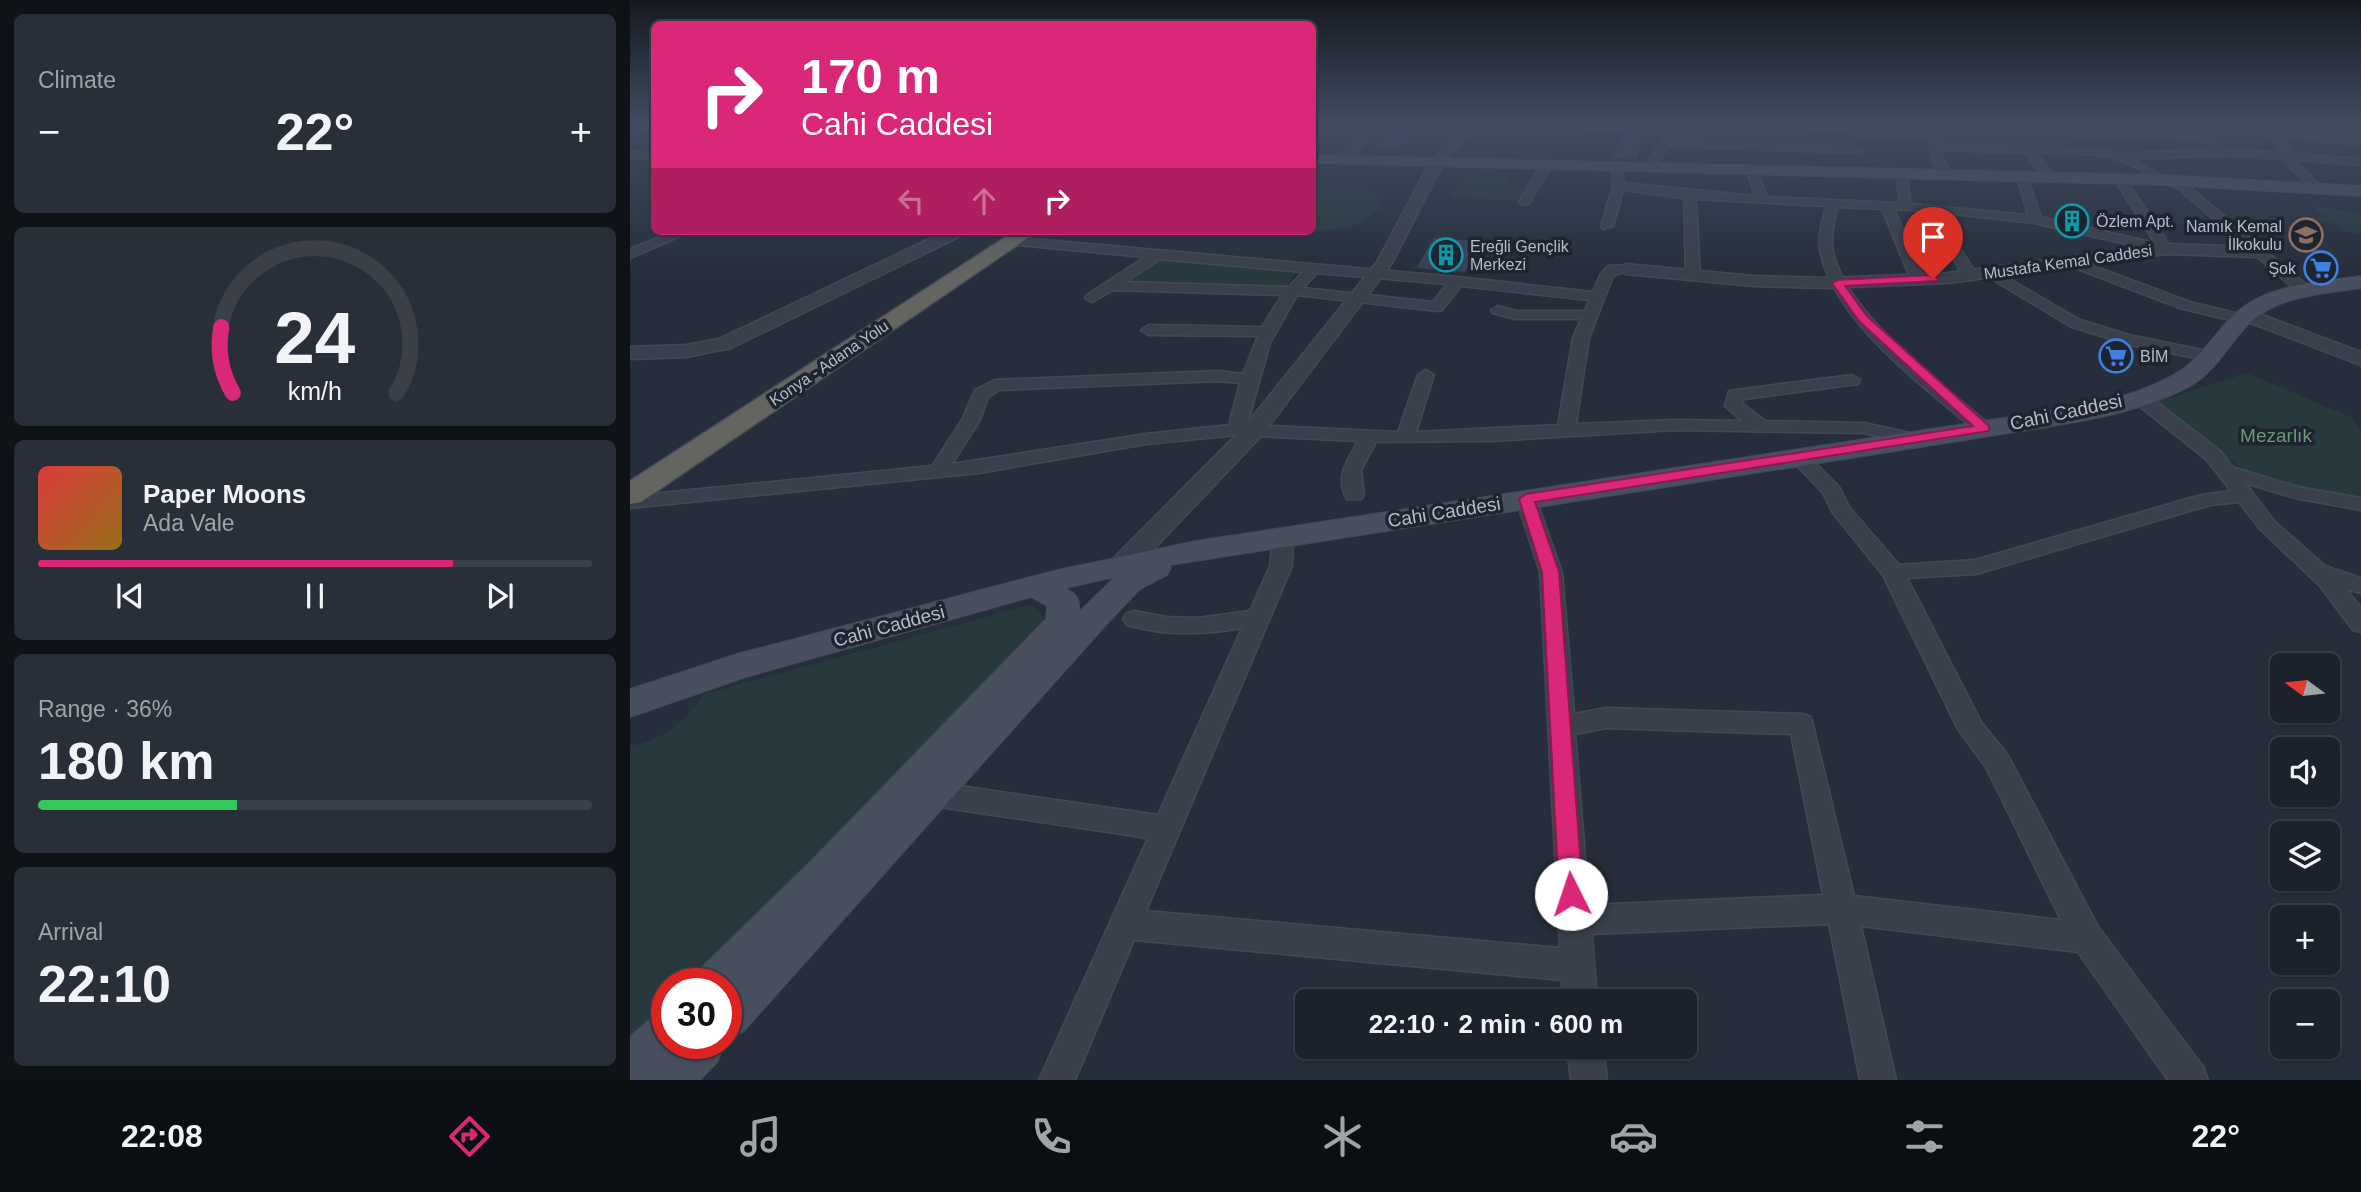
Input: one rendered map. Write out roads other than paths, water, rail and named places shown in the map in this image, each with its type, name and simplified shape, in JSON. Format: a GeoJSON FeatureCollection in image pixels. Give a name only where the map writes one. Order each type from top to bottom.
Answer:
{"type":"FeatureCollection","features":[{"type":"Feature","properties":{"kind":"highway"},"geometry":{"type":"LineString","coordinates":[[630,471],[1018,235]]}},
{"type":"Feature","properties":{"kind":"highway","name":"Konya - Adana Yolu"},"geometry":{"type":"LineString","coordinates":[[630,495],[1018,235]]}},
{"type":"Feature","properties":{"kind":"main road"},"geometry":{"type":"LineString","coordinates":[[1550,172],[2183,187],[2361,197]]}},
{"type":"Feature","properties":{"kind":"main road"},"geometry":{"type":"LineString","coordinates":[[1558,172],[1617,176],[1630,172]]}},
{"type":"Feature","properties":{"kind":"main road"},"geometry":{"type":"LineString","coordinates":[[1839,172],[2163,180],[2361,191]]}},
{"type":"Feature","properties":{"kind":"main road","name":"Cahi Caddesi"},"geometry":{"type":"LineString","coordinates":[[630,703],[737,667],[1034,586],[1183,553],[1984,429],[2082,411],[2139,397],[2195,373],[2244,317],[2304,290],[2361,282]]}},
{"type":"Feature","properties":{"kind":"main road"},"geometry":{"type":"LineString","coordinates":[[742,998],[1129,582],[1183,553]]}},
{"type":"Feature","properties":{"kind":"main road"},"geometry":{"type":"LineString","coordinates":[[735,968],[825,876],[1062,622],[1064,601],[1034,586]]}},
{"type":"Feature","properties":{"kind":"main road"},"geometry":{"type":"LineString","coordinates":[[630,1073],[651,1052]]}},
{"type":"Feature","properties":{"kind":"main road"},"geometry":{"type":"LineString","coordinates":[[666,1080],[685,1059]]}},
{"type":"Feature","properties":{"kind":"street"},"geometry":{"type":"LineString","coordinates":[[1122,566],[1246,430],[1376,273],[1432,172]]}},
{"type":"Feature","properties":{"kind":"street"},"geometry":{"type":"LineString","coordinates":[[1525,202],[1543,172]]}},
{"type":"Feature","properties":{"kind":"street"},"geometry":{"type":"LineString","coordinates":[[2046,172],[2050,178]]}},
{"type":"Feature","properties":{"kind":"street"},"geometry":{"type":"LineString","coordinates":[[2149,172],[2183,187],[2304,290]]}},
{"type":"Feature","properties":{"kind":"street"},"geometry":{"type":"LineString","coordinates":[[2300,172],[2316,188]]}},
{"type":"Feature","properties":{"kind":"street"},"geometry":{"type":"LineString","coordinates":[[1608,226],[1617,176],[1690,194],[1928,208],[2035,218],[2166,249]]}},
{"type":"Feature","properties":{"kind":"street"},"geometry":{"type":"LineString","coordinates":[[1754,177],[1762,199]]}},
{"type":"Feature","properties":{"kind":"street"},"geometry":{"type":"LineString","coordinates":[[1902,180],[1906,207]]}},
{"type":"Feature","properties":{"kind":"street"},"geometry":{"type":"LineString","coordinates":[[2024,183],[2035,218]]}},
{"type":"Feature","properties":{"kind":"street"},"geometry":{"type":"LineString","coordinates":[[2124,186],[2166,249]]}},
{"type":"Feature","properties":{"kind":"street"},"geometry":{"type":"LineString","coordinates":[[1690,194],[1693,276]]}},
{"type":"Feature","properties":{"kind":"street"},"geometry":{"type":"LineString","coordinates":[[1832,204],[1826,247],[1838,283],[1863,318],[1984,429]]}},
{"type":"Feature","properties":{"kind":"street"},"geometry":{"type":"LineString","coordinates":[[1887,206],[1918,280]]}},
{"type":"Feature","properties":{"kind":"street"},"geometry":{"type":"LineString","coordinates":[[1928,208],[1970,275]]}},
{"type":"Feature","properties":{"kind":"street"},"geometry":{"type":"LineString","coordinates":[[630,254],[677,235]]}},
{"type":"Feature","properties":{"kind":"street"},"geometry":{"type":"LineString","coordinates":[[630,353],[686,351],[724,344],[950,235]]}},
{"type":"Feature","properties":{"kind":"street"},"geometry":{"type":"LineString","coordinates":[[1018,235],[1157,254],[1376,273],[1597,297]]}},
{"type":"Feature","properties":{"kind":"street","name":"Mustafa Kemal Caddesi"},"geometry":{"type":"LineString","coordinates":[[1626,269],[1754,281],[1838,283],[1918,280],[1992,273],[2166,249],[2258,252]]}},
{"type":"Feature","properties":{"kind":"street"},"geometry":{"type":"LineString","coordinates":[[1092,298],[1157,254]]}},
{"type":"Feature","properties":{"kind":"street"},"geometry":{"type":"LineString","coordinates":[[2072,262],[2185,305],[2244,317],[2361,359]]}},
{"type":"Feature","properties":{"kind":"street"},"geometry":{"type":"LineString","coordinates":[[1246,430],[1248,379],[1268,332],[1301,280],[1314,269]]}},
{"type":"Feature","properties":{"kind":"street"},"geometry":{"type":"LineString","coordinates":[[1566,430],[1581,338],[1607,275],[1613,269],[1626,269]]}},
{"type":"Feature","properties":{"kind":"street"},"geometry":{"type":"LineString","coordinates":[[1992,273],[2075,323],[2126,339],[2210,356]]}},
{"type":"Feature","properties":{"kind":"street"},"geometry":{"type":"LineString","coordinates":[[1112,286],[1294,291],[1437,307],[1457,281]]}},
{"type":"Feature","properties":{"kind":"street"},"geometry":{"type":"LineString","coordinates":[[1498,310],[1516,315],[1590,315]]}},
{"type":"Feature","properties":{"kind":"street"},"geometry":{"type":"LineString","coordinates":[[1149,330],[1268,332]]}},
{"type":"Feature","properties":{"kind":"street"},"geometry":{"type":"LineString","coordinates":[[1405,438],[1426,374]]}},
{"type":"Feature","properties":{"kind":"street"},"geometry":{"type":"LineString","coordinates":[[939,470],[971,420],[981,394],[995,385],[1218,376],[1248,379]]}},
{"type":"Feature","properties":{"kind":"street"},"geometry":{"type":"LineString","coordinates":[[1763,428],[1734,407],[1735,395],[1852,380]]}},
{"type":"Feature","properties":{"kind":"street"},"geometry":{"type":"LineString","coordinates":[[2139,397],[2214,456],[2267,525],[2319,572],[2361,625]]}},
{"type":"Feature","properties":{"kind":"street"},"geometry":{"type":"LineString","coordinates":[[630,502],[1034,459],[1081,448],[1146,439],[1246,430],[1405,438],[1493,436],[1674,425],[1864,428],[1913,439]]}},
{"type":"Feature","properties":{"kind":"street"},"geometry":{"type":"LineString","coordinates":[[1354,495],[1351,470],[1370,436]]}},
{"type":"Feature","properties":{"kind":"street"},"geometry":{"type":"LineString","coordinates":[[1798,457],[1832,491],[1840,509],[1893,572],[1971,729],[1997,762],[2087,937],[2190,1080]]}},
{"type":"Feature","properties":{"kind":"street"},"geometry":{"type":"LineString","coordinates":[[2227,471],[2295,492],[2361,504]]}},
{"type":"Feature","properties":{"kind":"street"},"geometry":{"type":"LineString","coordinates":[[1893,572],[1976,567],[2208,499],[2243,496]]}},
{"type":"Feature","properties":{"kind":"street"},"geometry":{"type":"LineString","coordinates":[[1526,499],[1551,572],[1579,989]]}},
{"type":"Feature","properties":{"kind":"street"},"geometry":{"type":"LineString","coordinates":[[1057,1080],[1281,566],[1283,537]]}},
{"type":"Feature","properties":{"kind":"street"},"geometry":{"type":"LineString","coordinates":[[2319,572],[2361,586]]}},
{"type":"Feature","properties":{"kind":"street"},"geometry":{"type":"LineString","coordinates":[[1135,619],[1157,626],[1210,626],[1259,617]]}},
{"type":"Feature","properties":{"kind":"street"},"geometry":{"type":"LineString","coordinates":[[1560,727],[1606,718],[1802,724],[1878,1080]]}},
{"type":"Feature","properties":{"kind":"street"},"geometry":{"type":"LineString","coordinates":[[933,794],[1165,828]]}},
{"type":"Feature","properties":{"kind":"street"},"geometry":{"type":"LineString","coordinates":[[1573,920],[1841,909],[2087,937]]}},
{"type":"Feature","properties":{"kind":"street"},"geometry":{"type":"LineString","coordinates":[[1124,924],[1576,965]]}},
{"type":"Feature","properties":{"kind":"street"},"geometry":{"type":"LineString","coordinates":[[1587,1059],[1589,1080]]}},
{"type":"Feature","properties":{"kind":"place","name":"Özlem Apt."},"geometry":{"type":"Point","coordinates":[2072,221]}},
{"type":"Feature","properties":{"kind":"place","name":"Namık Kemal İlkokulu"},"geometry":{"type":"Point","coordinates":[2306,235]}},
{"type":"Feature","properties":{"kind":"place","name":"Ereğli Gençlik Merkezi"},"geometry":{"type":"Point","coordinates":[1446,255]}},
{"type":"Feature","properties":{"kind":"place","name":"Şok"},"geometry":{"type":"Point","coordinates":[2321,268]}},
{"type":"Feature","properties":{"kind":"place","name":"BİM"},"geometry":{"type":"Point","coordinates":[2116,356]}},
{"type":"Feature","properties":{"kind":"park label","name":"Mezarlık"},"geometry":{"type":"Point","coordinates":[2276,435]}}]}
